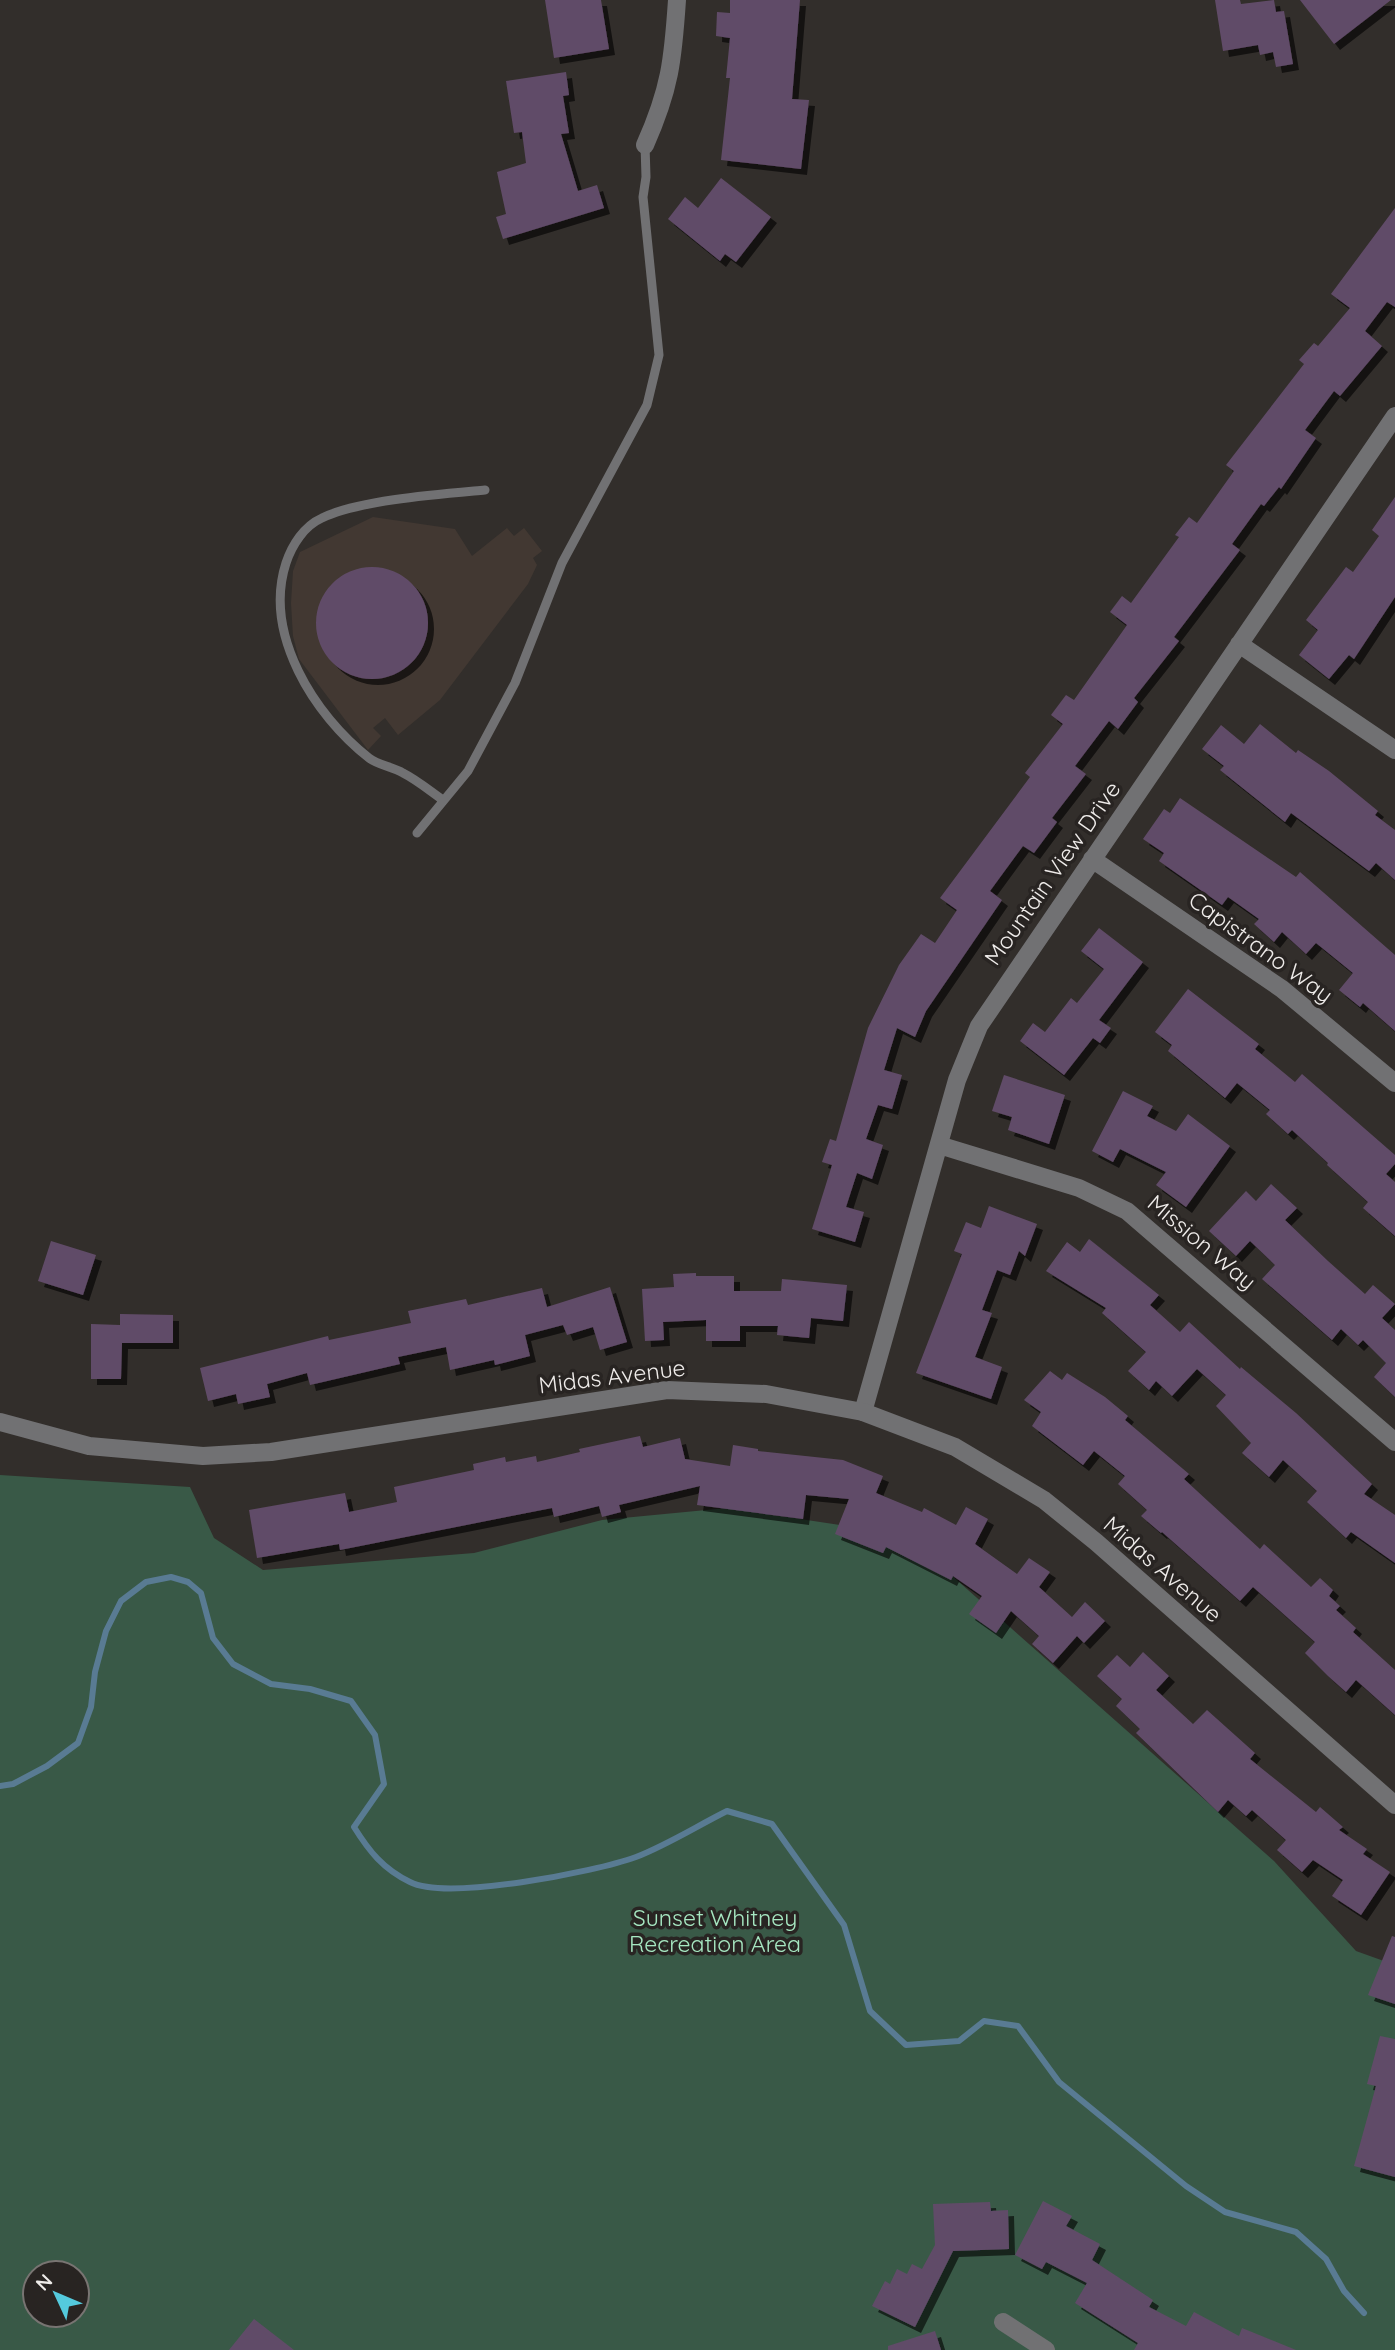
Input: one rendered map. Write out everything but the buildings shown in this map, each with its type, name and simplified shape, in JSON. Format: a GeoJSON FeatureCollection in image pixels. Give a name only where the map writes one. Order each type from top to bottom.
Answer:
{"type":"FeatureCollection","features":[{"type":"Feature","properties":{"kind":"street"},"geometry":{"type":"LineString","coordinates":[[645,145],[663,104],[672,69],[677,0]]}},
{"type":"Feature","properties":{"kind":"street","name":"Mountain View Drive"},"geometry":{"type":"LineString","coordinates":[[863,1412],[957,1080],[979,1026],[1395,416]]}},
{"type":"Feature","properties":{"kind":"street"},"geometry":{"type":"LineString","coordinates":[[1239,645],[1395,750]]}},
{"type":"Feature","properties":{"kind":"street","name":"Capistrano Way"},"geometry":{"type":"LineString","coordinates":[[1092,859],[1282,989],[1395,1083]]}},
{"type":"Feature","properties":{"kind":"street","name":"Mission Way"},"geometry":{"type":"LineString","coordinates":[[939,1145],[1079,1188],[1127,1211],[1395,1442]]}},
{"type":"Feature","properties":{"kind":"street","name":"Midas Avenue"},"geometry":{"type":"LineString","coordinates":[[0,1422],[89,1446],[202,1456],[271,1452],[667,1390],[766,1394],[863,1412],[955,1447],[1044,1500],[1096,1542],[1395,1805]]}},
{"type":"Feature","properties":{"kind":"street"},"geometry":{"type":"LineString","coordinates":[[1003,2322],[1046,2350]]}},
{"type":"Feature","properties":{"kind":"lane"},"geometry":{"type":"LineString","coordinates":[[417,832],[443,800],[459,786],[468,771],[515,683],[562,563],[647,405],[659,355],[643,197],[646,177],[645,145]]}},
{"type":"Feature","properties":{"kind":"lane"},"geometry":{"type":"LineString","coordinates":[[443,800],[403,773],[370,759],[327,715],[300,675],[284,639],[279,604],[280,580],[289,555],[303,531],[320,519],[343,511],[428,495],[485,490]]}},
{"type":"Feature","properties":{"kind":"shaded area"},"geometry":{"type":"Polygon","coordinates":[[[373,517],[455,529],[472,556],[507,528],[514,536],[524,528],[542,551],[533,558],[537,565],[528,584],[440,700],[398,735],[385,718],[373,728],[381,736],[368,750],[299,659],[293,636],[291,603],[293,571],[300,552],[373,517]]]}},
{"type":"Feature","properties":{"kind":"green space","name":"Sunset Whitney Recreation Area"},"geometry":{"type":"Polygon","coordinates":[[[0,1475],[190,1487],[214,1538],[263,1570],[474,1553],[602,1520],[727,1508],[840,1525],[950,1574],[1274,1861],[1356,1951],[1395,1965],[1395,2350],[0,2350],[0,1475]]]}},
{"type":"Feature","properties":{"kind":"waterway"},"geometry":{"type":"LineString","coordinates":[[0,1786],[13,1784],[47,1766],[78,1743],[91,1707],[95,1672],[106,1631],[121,1601],[146,1582],[171,1577],[188,1582],[201,1593],[213,1638],[233,1664],[271,1684],[310,1689],[351,1701],[375,1735],[384,1784],[354,1827],[378,1859],[400,1877],[429,1887],[455,1888],[522,1882],[589,1870],[636,1857],[727,1811],[772,1824],[844,1925],[870,2011],[906,2045],[959,2041],[984,2021],[1018,2026],[1059,2082],[1186,2186],[1225,2212],[1296,2232],[1326,2259],[1344,2291],[1364,2313]]}}]}
